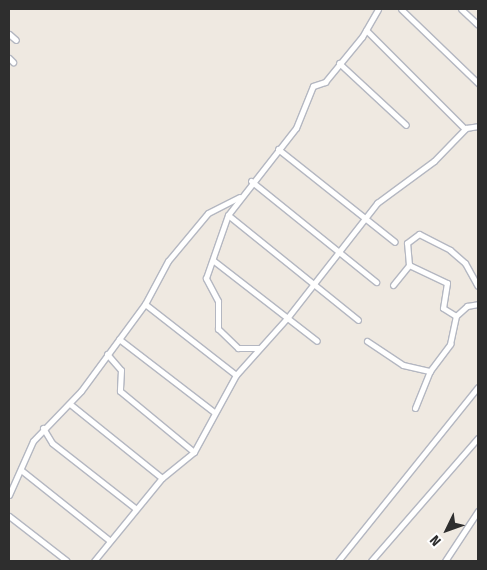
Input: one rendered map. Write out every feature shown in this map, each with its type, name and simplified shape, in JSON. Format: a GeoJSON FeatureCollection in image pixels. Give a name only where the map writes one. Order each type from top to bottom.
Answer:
{"type":"FeatureCollection","features":[{"type":"Feature","properties":{"kind":"street"},"geometry":{"type":"LineString","coordinates":[[259,348],[238,348],[218,329],[218,301],[206,284],[228,214],[251,181],[296,128],[313,86],[325,82],[366,30],[378,9]]}},
{"type":"Feature","properties":{"kind":"street"},"geometry":{"type":"LineString","coordinates":[[401,9],[478,83]]}},
{"type":"Feature","properties":{"kind":"street"},"geometry":{"type":"LineString","coordinates":[[461,9],[478,25]]}},
{"type":"Feature","properties":{"kind":"street"},"geometry":{"type":"LineString","coordinates":[[366,30],[465,129]]}},
{"type":"Feature","properties":{"kind":"street"},"geometry":{"type":"LineString","coordinates":[[9,34],[16,40]]}},
{"type":"Feature","properties":{"kind":"street"},"geometry":{"type":"LineString","coordinates":[[339,63],[406,126]]}},
{"type":"Feature","properties":{"kind":"street"},"geometry":{"type":"LineString","coordinates":[[94,561],[135,508],[162,478],[194,452],[236,375],[288,317],[312,283],[364,219],[392,188],[408,183],[465,129],[478,126]]}},
{"type":"Feature","properties":{"kind":"street"},"geometry":{"type":"LineString","coordinates":[[278,149],[394,242]]}},
{"type":"Feature","properties":{"kind":"street"},"geometry":{"type":"LineString","coordinates":[[251,181],[376,282]]}},
{"type":"Feature","properties":{"kind":"street"},"geometry":{"type":"LineString","coordinates":[[9,495],[43,428],[70,404],[119,339],[145,304],[168,260],[202,218],[240,196]]}},
{"type":"Feature","properties":{"kind":"street"},"geometry":{"type":"LineString","coordinates":[[228,214],[358,320]]}},
{"type":"Feature","properties":{"kind":"street"},"geometry":{"type":"LineString","coordinates":[[393,285],[409,265],[407,243],[419,234],[450,250],[478,286]]}},
{"type":"Feature","properties":{"kind":"street"},"geometry":{"type":"LineString","coordinates":[[214,261],[317,341]]}},
{"type":"Feature","properties":{"kind":"street"},"geometry":{"type":"LineString","coordinates":[[409,265],[447,283],[443,308],[456,316]]}},
{"type":"Feature","properties":{"kind":"street"},"geometry":{"type":"LineString","coordinates":[[145,304],[236,375]]}},
{"type":"Feature","properties":{"kind":"street"},"geometry":{"type":"LineString","coordinates":[[415,408],[430,371],[450,344],[456,316],[467,306],[478,304]]}},
{"type":"Feature","properties":{"kind":"street"},"geometry":{"type":"LineString","coordinates":[[119,339],[215,413]]}},
{"type":"Feature","properties":{"kind":"street"},"geometry":{"type":"LineString","coordinates":[[368,341],[403,365],[430,371]]}},
{"type":"Feature","properties":{"kind":"street"},"geometry":{"type":"LineString","coordinates":[[107,354],[121,370],[120,391],[194,452]]}},
{"type":"Feature","properties":{"kind":"street"},"geometry":{"type":"LineString","coordinates":[[338,561],[478,387]]}},
{"type":"Feature","properties":{"kind":"street"},"geometry":{"type":"LineString","coordinates":[[70,404],[162,478]]}},
{"type":"Feature","properties":{"kind":"street"},"geometry":{"type":"LineString","coordinates":[[43,428],[52,443],[135,508]]}},
{"type":"Feature","properties":{"kind":"street"},"geometry":{"type":"LineString","coordinates":[[370,561],[478,438]]}},
{"type":"Feature","properties":{"kind":"street"},"geometry":{"type":"LineString","coordinates":[[21,470],[109,540]]}},
{"type":"Feature","properties":{"kind":"street"},"geometry":{"type":"LineString","coordinates":[[445,561],[478,511]]}},
{"type":"Feature","properties":{"kind":"street"},"geometry":{"type":"LineString","coordinates":[[9,516],[67,561]]}}]}
